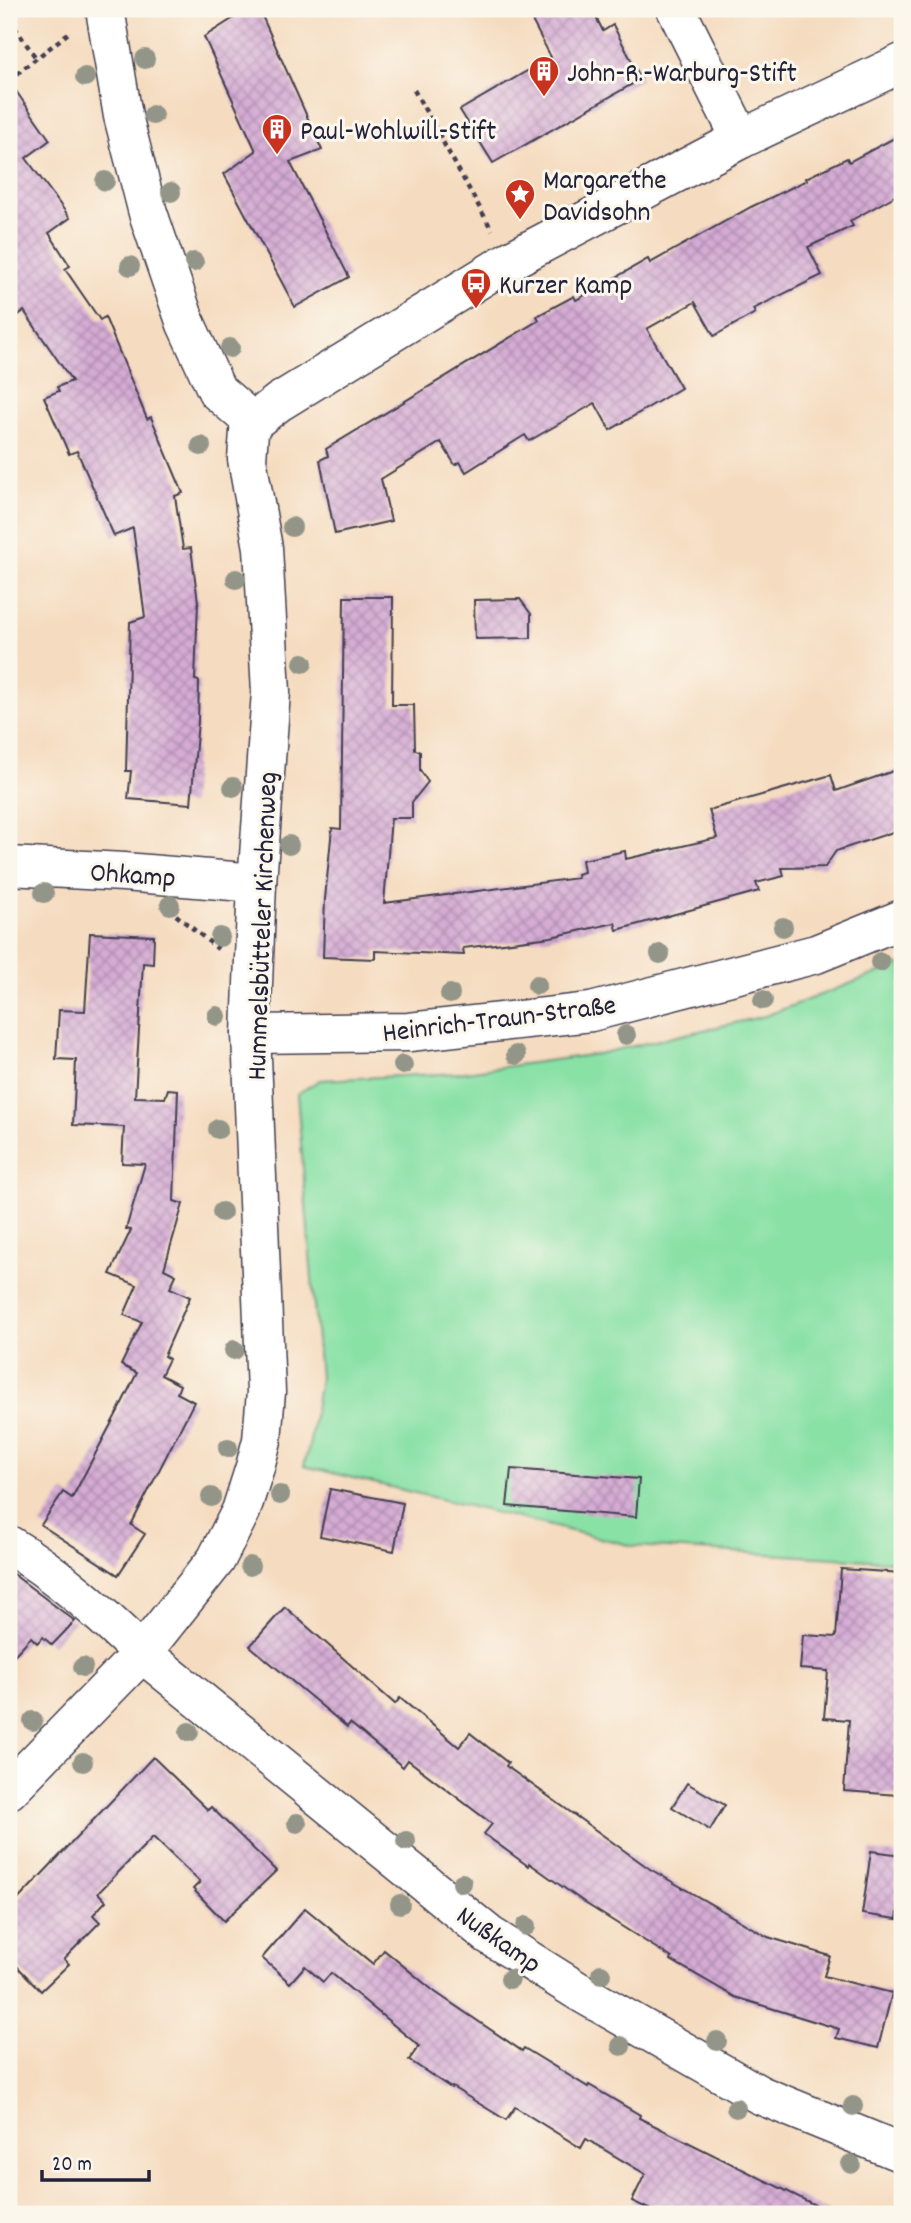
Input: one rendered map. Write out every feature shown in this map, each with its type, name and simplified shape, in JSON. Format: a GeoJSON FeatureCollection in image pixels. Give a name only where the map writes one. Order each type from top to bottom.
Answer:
{"type":"FeatureCollection","features":[{"type":"Feature","properties":{"kind":"street"},"geometry":{"type":"LineString","coordinates":[[676,9],[741,139]]}},
{"type":"Feature","properties":{"kind":"street"},"geometry":{"type":"LineString","coordinates":[[92,17],[123,116],[148,213],[186,324],[217,391],[253,422],[279,402],[509,261],[741,139],[902,63]]}},
{"type":"Feature","properties":{"kind":"street","name":"Hummelsbütteler Kirchenweg"},"geometry":{"type":"LineString","coordinates":[[9,1790],[142,1653],[216,1560],[241,1511],[262,1440],[266,1392],[251,1034],[257,883],[271,692],[263,548],[247,459],[248,432],[253,422]]}},
{"type":"Feature","properties":{"kind":"street","name":"Ohkamp"},"geometry":{"type":"LineString","coordinates":[[9,866],[257,883]]}},
{"type":"Feature","properties":{"kind":"street","name":"Heinrich-Traun-Straße"},"geometry":{"type":"LineString","coordinates":[[251,1034],[409,1032],[591,1012],[816,954],[902,919]]}},
{"type":"Feature","properties":{"kind":"street","name":"Nußkamp"},"geometry":{"type":"LineString","coordinates":[[9,1545],[52,1573],[142,1653],[489,1935],[578,1992],[761,2095],[902,2153]]}},
{"type":"Feature","properties":{"kind":"path"},"geometry":{"type":"LineString","coordinates":[[9,80],[92,17]]}},
{"type":"Feature","properties":{"kind":"path"},"geometry":{"type":"LineString","coordinates":[[9,19],[36,58]]}},
{"type":"Feature","properties":{"kind":"path"},"geometry":{"type":"LineString","coordinates":[[414,90],[509,261]]}},
{"type":"Feature","properties":{"kind":"path"},"geometry":{"type":"LineString","coordinates":[[167,907],[252,977]]}},
{"type":"Feature","properties":{"kind":"green space"},"geometry":{"type":"Polygon","coordinates":[[[902,964],[902,1562],[633,1546],[304,1466],[320,1378],[297,1094],[320,1080],[458,1073],[598,1054],[765,1016],[902,964]]]}},
{"type":"Feature","properties":{"kind":"building","name":"Paul-Wohlwill-Stift"},"geometry":{"type":"Polygon","coordinates":[[[248,9],[259,9],[322,150],[290,162],[349,277],[295,307],[224,174],[256,151],[204,37],[248,9]]]}},
{"type":"Feature","properties":{"kind":"building","name":"John-R.-Warburg-Stift"},"geometry":{"type":"Polygon","coordinates":[[[526,9],[592,9],[603,31],[613,25],[641,79],[493,163],[460,110],[551,57],[526,9]]]}},
{"type":"Feature","properties":{"kind":"building"},"geometry":{"type":"Polygon","coordinates":[[[9,81],[50,140],[26,158],[70,218],[49,233],[70,266],[65,269],[100,320],[105,317],[147,419],[151,417],[183,493],[175,496],[183,549],[191,548],[198,602],[195,680],[199,681],[198,721],[191,804],[128,799],[131,771],[126,771],[130,622],[145,617],[133,528],[114,536],[77,451],[69,454],[44,397],[59,391],[57,387],[72,381],[24,311],[9,322],[9,81]]]}},
{"type":"Feature","properties":{"kind":"building"},"geometry":{"type":"Polygon","coordinates":[[[902,134],[902,192],[850,221],[853,226],[808,247],[822,275],[753,309],[755,313],[714,336],[695,302],[647,329],[681,388],[610,430],[595,403],[529,441],[525,435],[466,472],[460,462],[455,465],[441,442],[381,479],[391,521],[335,534],[320,460],[328,456],[326,449],[539,320],[537,316],[574,296],[576,300],[648,259],[650,263],[751,207],[807,180],[806,178],[847,158],[849,162],[902,134]]]}},
{"type":"Feature","properties":{"kind":"building"},"geometry":{"type":"Polygon","coordinates":[[[344,597],[393,597],[392,705],[414,705],[415,750],[420,751],[420,770],[428,782],[412,802],[412,818],[391,818],[384,903],[578,878],[577,874],[584,872],[582,860],[625,851],[626,859],[717,838],[709,810],[831,775],[836,791],[902,768],[902,829],[836,851],[825,867],[782,868],[784,876],[756,883],[759,891],[617,930],[615,923],[551,937],[463,948],[464,955],[375,951],[375,959],[323,957],[332,828],[341,829],[344,597]]]}},
{"type":"Feature","properties":{"kind":"building"},"geometry":{"type":"Polygon","coordinates":[[[520,599],[531,614],[531,638],[475,639],[474,600],[520,599]]]}},
{"type":"Feature","properties":{"kind":"building"},"geometry":{"type":"Polygon","coordinates":[[[90,933],[154,936],[153,964],[143,963],[135,1097],[165,1098],[168,1089],[178,1090],[174,1201],[183,1204],[164,1269],[176,1275],[170,1288],[190,1297],[164,1356],[169,1359],[161,1375],[180,1385],[177,1393],[194,1402],[131,1525],[145,1534],[118,1575],[41,1525],[63,1492],[72,1498],[137,1373],[121,1365],[142,1322],[124,1315],[137,1285],[110,1274],[131,1230],[126,1229],[145,1164],[122,1163],[124,1127],[73,1125],[76,1060],[56,1059],[59,1010],[85,1011],[90,933]]]}},
{"type":"Feature","properties":{"kind":"building"},"geometry":{"type":"Polygon","coordinates":[[[511,1469],[639,1479],[636,1517],[507,1506],[511,1469]]]}},
{"type":"Feature","properties":{"kind":"building"},"geometry":{"type":"Polygon","coordinates":[[[330,1489],[403,1503],[394,1551],[320,1536],[330,1489]]]}},
{"type":"Feature","properties":{"kind":"building"},"geometry":{"type":"Polygon","coordinates":[[[841,1569],[902,1573],[902,1674],[896,1748],[901,1748],[898,1795],[844,1791],[849,1720],[824,1718],[828,1671],[800,1669],[803,1635],[836,1637],[841,1569]]]}},
{"type":"Feature","properties":{"kind":"building"},"geometry":{"type":"Polygon","coordinates":[[[9,1571],[75,1621],[52,1645],[43,1637],[37,1643],[31,1637],[9,1661],[9,1571]]]}},
{"type":"Feature","properties":{"kind":"building"},"geometry":{"type":"Polygon","coordinates":[[[285,1607],[395,1704],[400,1698],[459,1747],[470,1733],[508,1763],[506,1766],[650,1869],[768,1937],[830,1956],[824,1976],[892,1993],[878,2048],[836,2038],[839,2029],[735,1997],[671,1960],[672,1958],[588,1905],[529,1863],[528,1866],[484,1834],[492,1824],[408,1760],[403,1767],[350,1723],[347,1727],[250,1646],[285,1607]]]}},
{"type":"Feature","properties":{"kind":"building"},"geometry":{"type":"Polygon","coordinates":[[[153,1757],[208,1810],[211,1807],[276,1871],[224,1921],[193,1889],[200,1882],[153,1837],[98,1893],[106,1901],[93,1915],[100,1922],[64,1959],[69,1964],[41,1991],[9,1958],[9,1909],[153,1757]]]}},
{"type":"Feature","properties":{"kind":"building"},"geometry":{"type":"Polygon","coordinates":[[[687,1783],[725,1805],[710,1830],[672,1807],[687,1783]]]}},
{"type":"Feature","properties":{"kind":"building"},"geometry":{"type":"Polygon","coordinates":[[[871,1851],[902,1855],[902,1886],[897,1919],[862,1914],[871,1851]]]}},
{"type":"Feature","properties":{"kind":"building"},"geometry":{"type":"Polygon","coordinates":[[[305,1908],[373,1964],[384,1950],[435,1992],[522,2051],[524,2048],[588,2087],[589,2085],[640,2115],[639,2118],[833,2214],[659,2214],[632,2201],[645,2174],[586,2139],[581,2148],[515,2107],[506,2120],[409,2060],[419,2046],[331,1973],[323,1982],[305,1966],[290,1983],[262,1958],[305,1908]]]}},
{"type":"Feature","properties":{"kind":"place","name":"John-R.-Warburg-Stift"},"geometry":{"type":"Point","coordinates":[544,98]}},
{"type":"Feature","properties":{"kind":"place","name":"Paul-Wohlwill-Stift"},"geometry":{"type":"Point","coordinates":[277,156]}},
{"type":"Feature","properties":{"kind":"place","name":"Margarethe Davidsohn"},"geometry":{"type":"Point","coordinates":[520,221]}},
{"type":"Feature","properties":{"kind":"place","name":"Kurzer Kamp"},"geometry":{"type":"Point","coordinates":[476,310]}}]}
